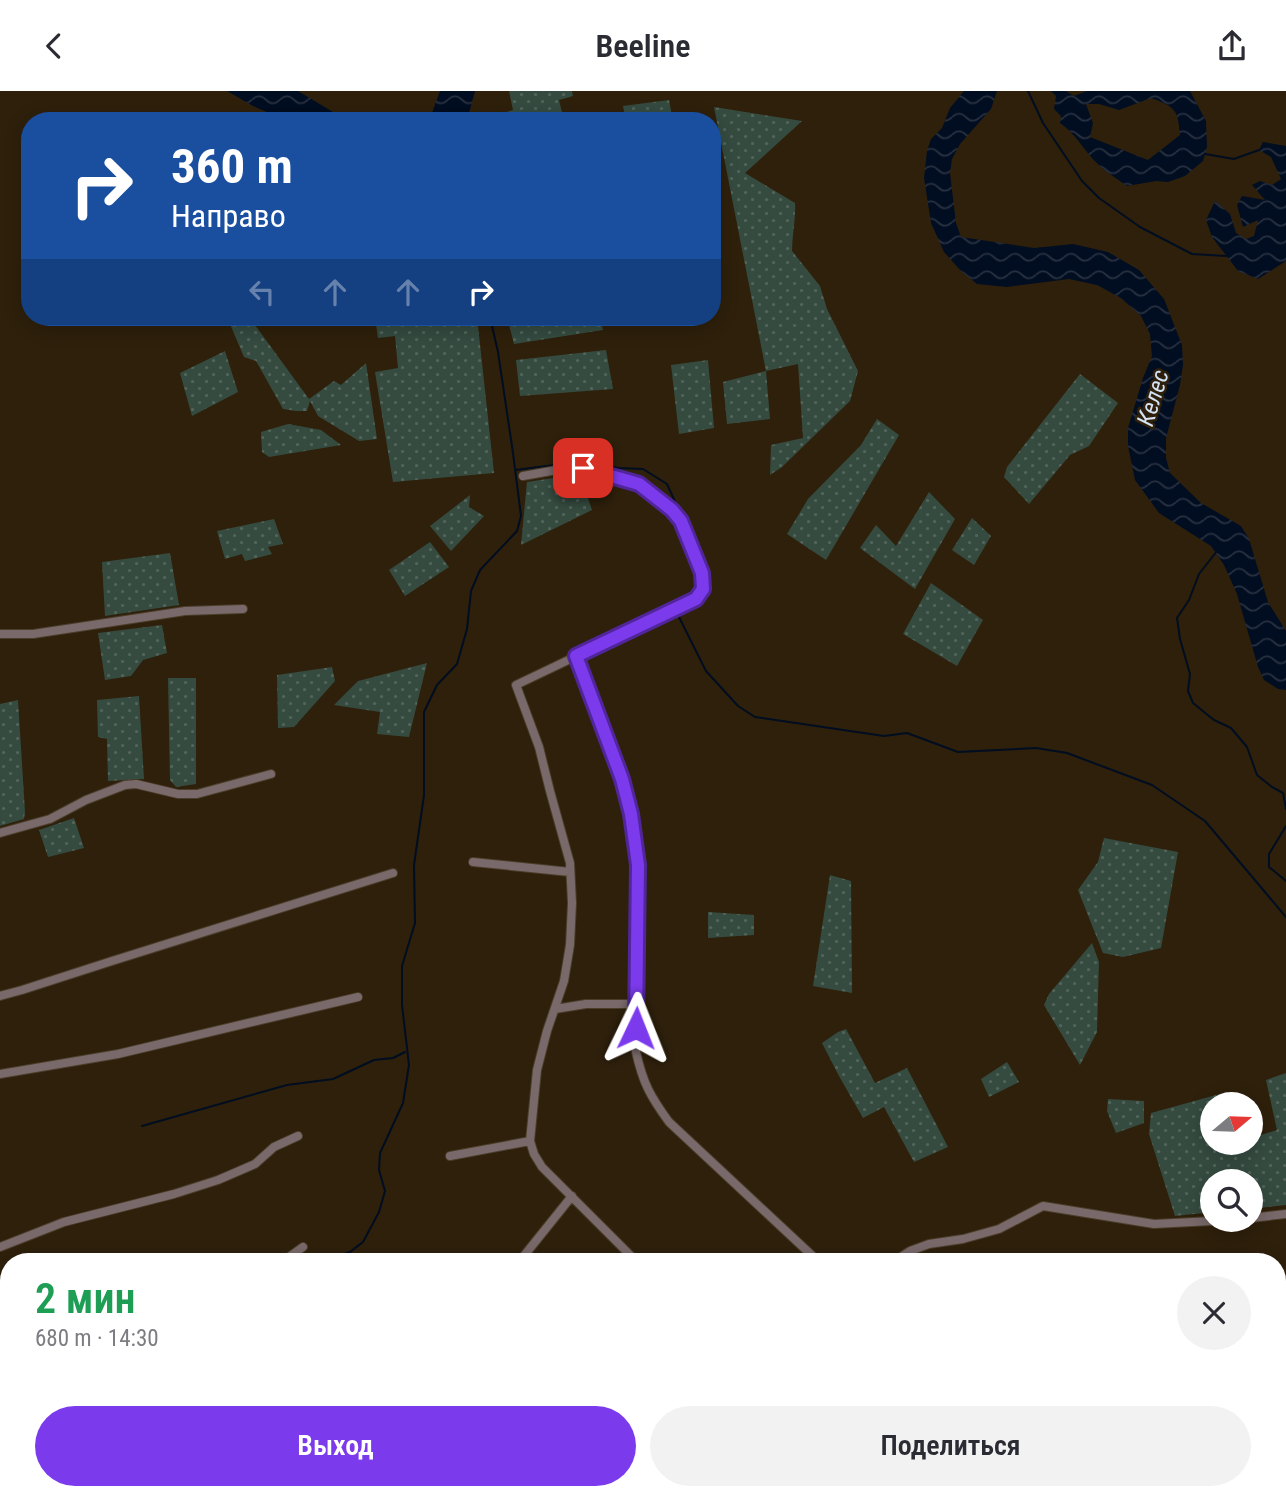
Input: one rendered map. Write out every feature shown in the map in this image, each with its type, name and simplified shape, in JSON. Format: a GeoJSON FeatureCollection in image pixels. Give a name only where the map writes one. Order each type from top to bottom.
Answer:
{"type":"FeatureCollection","features":[{"type":"Feature","properties":{"kind":"street"},"geometry":{"type":"LineString","coordinates":[[523,476],[583,468],[639,484],[672,510],[681,521],[702,573],[703,589],[696,599],[516,685],[539,747],[570,863],[572,904],[570,945],[564,981],[537,1070],[530,1141],[542,1167],[628,1253]]}},
{"type":"Feature","properties":{"kind":"street"},"geometry":{"type":"LineString","coordinates":[[0,634],[33,634],[185,611],[243,609]]}},
{"type":"Feature","properties":{"kind":"street"},"geometry":{"type":"LineString","coordinates":[[576,656],[622,779],[631,814],[638,865],[636,1052],[641,1075],[652,1098],[669,1122],[809,1253]]}},
{"type":"Feature","properties":{"kind":"street"},"geometry":{"type":"LineString","coordinates":[[0,833],[50,819],[86,800],[125,785],[136,784],[178,794],[197,794],[271,773]]}},
{"type":"Feature","properties":{"kind":"street"},"geometry":{"type":"LineString","coordinates":[[472,862],[570,872]]}},
{"type":"Feature","properties":{"kind":"street"},"geometry":{"type":"LineString","coordinates":[[0,996],[393,873]]}},
{"type":"Feature","properties":{"kind":"street"},"geometry":{"type":"LineString","coordinates":[[0,1074],[118,1054],[358,997]]}},
{"type":"Feature","properties":{"kind":"street"},"geometry":{"type":"LineString","coordinates":[[555,1009],[586,1004],[638,1004]]}},
{"type":"Feature","properties":{"kind":"street"},"geometry":{"type":"LineString","coordinates":[[0,1247],[64,1222],[218,1181],[255,1164],[274,1147],[298,1136]]}},
{"type":"Feature","properties":{"kind":"street"},"geometry":{"type":"LineString","coordinates":[[450,1156],[530,1141]]}},
{"type":"Feature","properties":{"kind":"street"},"geometry":{"type":"LineString","coordinates":[[526,1253],[572,1196]]}},
{"type":"Feature","properties":{"kind":"street"},"geometry":{"type":"LineString","coordinates":[[907,1253],[929,1244],[963,1239],[999,1229],[1043,1206],[1154,1224],[1200,1222]]}},
{"type":"Feature","properties":{"kind":"street"},"geometry":{"type":"LineString","coordinates":[[1263,1217],[1286,1214]]}},
{"type":"Feature","properties":{"kind":"street"},"geometry":{"type":"LineString","coordinates":[[295,1253],[303,1247]]}},
{"type":"Feature","properties":{"kind":"green space"},"geometry":{"type":"Polygon","coordinates":[[[509,91],[572,91],[573,96],[559,100],[562,112],[506,112],[513,110],[509,91]]]}},
{"type":"Feature","properties":{"kind":"green space"},"geometry":{"type":"Polygon","coordinates":[[[669,100],[671,112],[624,112],[623,106],[669,100]]]}},
{"type":"Feature","properties":{"kind":"green space"},"geometry":{"type":"Polygon","coordinates":[[[714,107],[802,121],[745,173],[795,203],[792,251],[820,286],[827,309],[858,371],[850,401],[782,467],[770,475],[771,445],[803,438],[798,364],[766,371],[721,143],[721,112],[715,112],[714,107]]]}},
{"type":"Feature","properties":{"kind":"green space"},"geometry":{"type":"Polygon","coordinates":[[[231,326],[256,326],[309,399],[334,381],[341,385],[366,363],[377,439],[359,441],[318,416],[310,401],[307,411],[283,409],[256,361],[244,357],[231,326]]]}},
{"type":"Feature","properties":{"kind":"green space"},"geometry":{"type":"Polygon","coordinates":[[[376,326],[478,326],[494,473],[393,482],[375,372],[398,368],[395,336],[378,338],[376,326]]]}},
{"type":"Feature","properties":{"kind":"green space"},"geometry":{"type":"Polygon","coordinates":[[[509,326],[602,326],[603,330],[514,344],[509,326]]]}},
{"type":"Feature","properties":{"kind":"green space"},"geometry":{"type":"Polygon","coordinates":[[[606,350],[613,389],[520,396],[516,360],[606,350]]]}},
{"type":"Feature","properties":{"kind":"green space"},"geometry":{"type":"Polygon","coordinates":[[[225,351],[238,392],[192,416],[180,373],[225,351]]]}},
{"type":"Feature","properties":{"kind":"green space"},"geometry":{"type":"Polygon","coordinates":[[[708,360],[714,428],[679,434],[671,365],[708,360]]]}},
{"type":"Feature","properties":{"kind":"green space"},"geometry":{"type":"Polygon","coordinates":[[[766,371],[770,419],[727,424],[723,382],[766,371]]]}},
{"type":"Feature","properties":{"kind":"green space"},"geometry":{"type":"Polygon","coordinates":[[[1080,374],[1118,403],[1089,446],[1070,455],[1029,504],[1004,477],[1007,467],[1080,374]]]}},
{"type":"Feature","properties":{"kind":"green space"},"geometry":{"type":"Polygon","coordinates":[[[877,419],[899,435],[826,560],[787,534],[808,499],[861,445],[877,419]]]}},
{"type":"Feature","properties":{"kind":"green space"},"geometry":{"type":"Polygon","coordinates":[[[288,424],[321,430],[341,445],[269,457],[262,452],[261,432],[288,424]]]}},
{"type":"Feature","properties":{"kind":"green space"},"geometry":{"type":"Polygon","coordinates":[[[580,474],[592,510],[521,545],[527,482],[580,474]]]}},
{"type":"Feature","properties":{"kind":"green space"},"geometry":{"type":"Polygon","coordinates":[[[929,492],[955,519],[915,589],[860,548],[876,525],[896,546],[929,492]]]}},
{"type":"Feature","properties":{"kind":"green space"},"geometry":{"type":"Polygon","coordinates":[[[470,495],[469,507],[484,516],[451,551],[430,526],[470,495]]]}},
{"type":"Feature","properties":{"kind":"green space"},"geometry":{"type":"Polygon","coordinates":[[[972,518],[991,536],[974,565],[952,550],[972,518]]]}},
{"type":"Feature","properties":{"kind":"green space"},"geometry":{"type":"Polygon","coordinates":[[[274,519],[283,544],[268,547],[272,554],[245,561],[242,554],[225,559],[217,531],[274,519]]]}},
{"type":"Feature","properties":{"kind":"green space"},"geometry":{"type":"Polygon","coordinates":[[[430,542],[449,567],[405,596],[389,570],[430,542]]]}},
{"type":"Feature","properties":{"kind":"green space"},"geometry":{"type":"Polygon","coordinates":[[[170,553],[179,605],[105,616],[102,562],[170,553]]]}},
{"type":"Feature","properties":{"kind":"green space"},"geometry":{"type":"Polygon","coordinates":[[[931,583],[983,620],[957,666],[903,634],[931,583]]]}},
{"type":"Feature","properties":{"kind":"green space"},"geometry":{"type":"Polygon","coordinates":[[[162,625],[167,653],[143,660],[131,676],[105,680],[98,633],[162,625]]]}},
{"type":"Feature","properties":{"kind":"green space"},"geometry":{"type":"Polygon","coordinates":[[[427,663],[409,737],[377,734],[380,712],[334,705],[358,681],[427,663]]]}},
{"type":"Feature","properties":{"kind":"green space"},"geometry":{"type":"Polygon","coordinates":[[[332,667],[335,681],[294,727],[278,728],[277,675],[332,667]]]}},
{"type":"Feature","properties":{"kind":"green space"},"geometry":{"type":"Polygon","coordinates":[[[168,678],[196,678],[196,784],[176,787],[170,780],[168,678]]]}},
{"type":"Feature","properties":{"kind":"green space"},"geometry":{"type":"Polygon","coordinates":[[[139,696],[144,779],[108,781],[107,739],[98,737],[97,700],[139,696]]]}},
{"type":"Feature","properties":{"kind":"green space"},"geometry":{"type":"Polygon","coordinates":[[[18,700],[24,819],[0,826],[0,704],[18,700]]]}},
{"type":"Feature","properties":{"kind":"green space"},"geometry":{"type":"Polygon","coordinates":[[[74,818],[84,848],[48,857],[39,830],[74,818]]]}},
{"type":"Feature","properties":{"kind":"green space"},"geometry":{"type":"Polygon","coordinates":[[[1104,838],[1178,852],[1161,948],[1123,957],[1103,953],[1078,890],[1098,862],[1104,838]]]}},
{"type":"Feature","properties":{"kind":"green space"},"geometry":{"type":"Polygon","coordinates":[[[830,875],[851,881],[852,993],[813,986],[830,875]]]}},
{"type":"Feature","properties":{"kind":"green space"},"geometry":{"type":"Polygon","coordinates":[[[708,912],[754,915],[754,935],[708,938],[708,912]]]}},
{"type":"Feature","properties":{"kind":"green space"},"geometry":{"type":"Polygon","coordinates":[[[1092,943],[1099,962],[1097,1032],[1080,1065],[1044,1005],[1049,994],[1092,943]]]}},
{"type":"Feature","properties":{"kind":"green space"},"geometry":{"type":"Polygon","coordinates":[[[846,1029],[875,1083],[907,1068],[948,1147],[914,1162],[884,1107],[863,1118],[822,1043],[846,1029]]]}},
{"type":"Feature","properties":{"kind":"green space"},"geometry":{"type":"Polygon","coordinates":[[[1007,1062],[1019,1082],[989,1097],[981,1079],[1007,1062]]]}},
{"type":"Feature","properties":{"kind":"green space"},"geometry":{"type":"Polygon","coordinates":[[[1286,1073],[1286,1205],[1263,1208],[1263,1169],[1200,1169],[1200,1213],[1175,1216],[1149,1134],[1151,1113],[1200,1099],[1200,1155],[1264,1155],[1264,1134],[1277,1130],[1266,1080],[1286,1073]]]}},
{"type":"Feature","properties":{"kind":"green space"},"geometry":{"type":"Polygon","coordinates":[[[1108,1099],[1144,1101],[1144,1123],[1116,1133],[1107,1111],[1108,1099]]]}},
{"type":"Feature","properties":{"kind":"water"},"geometry":{"type":"Polygon","coordinates":[[[227,91],[298,91],[333,112],[267,112],[227,91]]]}},
{"type":"Feature","properties":{"kind":"water"},"geometry":{"type":"Polygon","coordinates":[[[440,91],[475,91],[469,112],[432,112],[440,91]]]}},
{"type":"Feature","properties":{"kind":"water","name":"Келес"},"geometry":{"type":"Polygon","coordinates":[[[964,91],[997,91],[991,109],[960,144],[952,159],[950,173],[956,223],[961,237],[1034,248],[1073,244],[1108,252],[1139,270],[1164,299],[1182,345],[1183,365],[1166,438],[1166,458],[1170,473],[1201,503],[1241,526],[1249,539],[1268,602],[1286,631],[1286,690],[1278,689],[1264,680],[1237,594],[1224,565],[1211,546],[1159,513],[1135,480],[1128,446],[1128,428],[1152,356],[1150,334],[1141,316],[1121,298],[1097,285],[1069,279],[1007,287],[977,284],[944,252],[931,223],[924,178],[927,151],[931,139],[942,128],[950,108],[964,91]]]}},
{"type":"Feature","properties":{"kind":"water"},"geometry":{"type":"Polygon","coordinates":[[[1051,91],[1066,91],[1074,96],[1087,91],[1190,91],[1206,121],[1207,147],[1203,161],[1185,176],[1168,182],[1156,181],[1127,186],[1099,165],[1060,123],[1061,116],[1054,109],[1056,96],[1051,91]],[[1151,98],[1119,110],[1099,104],[1086,104],[1093,123],[1090,137],[1148,160],[1180,135],[1174,110],[1151,98]]]}},
{"type":"Feature","properties":{"kind":"water"},"geometry":{"type":"Polygon","coordinates":[[[1263,142],[1286,146],[1286,261],[1258,279],[1238,271],[1212,237],[1206,220],[1215,201],[1230,214],[1236,233],[1246,239],[1254,236],[1258,220],[1243,227],[1237,205],[1242,196],[1265,200],[1252,185],[1260,181],[1272,185],[1281,179],[1271,157],[1259,150],[1263,142]]]}},
{"type":"Feature","properties":{"kind":"waterway"},"geometry":{"type":"LineString","coordinates":[[1028,91],[1043,123],[1082,181],[1099,198],[1140,227],[1192,254],[1226,256]]}},
{"type":"Feature","properties":{"kind":"waterway"},"geometry":{"type":"LineString","coordinates":[[1205,154],[1234,159],[1259,150]]}},
{"type":"Feature","properties":{"kind":"waterway"},"geometry":{"type":"LineString","coordinates":[[347,1253],[363,1242],[379,1212],[385,1191],[379,1170],[380,1153],[403,1103],[409,1065],[402,1005],[402,966],[415,923],[414,865],[424,795],[424,712],[437,685],[457,664],[467,629],[471,591],[480,570],[517,531],[521,516],[492,326]]}},
{"type":"Feature","properties":{"kind":"waterway"},"geometry":{"type":"LineString","coordinates":[[515,470],[571,463],[643,469],[667,484],[681,515]]}},
{"type":"Feature","properties":{"kind":"waterway"},"geometry":{"type":"LineString","coordinates":[[1217,551],[1199,574],[1189,600],[1177,618],[1190,674],[1188,691],[1193,703],[1214,720],[1231,728],[1247,747],[1257,775],[1283,793],[1286,809]]}},
{"type":"Feature","properties":{"kind":"waterway"},"geometry":{"type":"LineString","coordinates":[[702,562],[709,577],[707,590],[700,600],[678,615],[706,671],[738,706],[755,717],[884,736],[907,733],[958,752],[1036,748],[1067,753],[1152,785],[1205,821],[1286,917]]}},
{"type":"Feature","properties":{"kind":"waterway"},"geometry":{"type":"LineString","coordinates":[[1286,826],[1269,854],[1269,867],[1286,881]]}},
{"type":"Feature","properties":{"kind":"waterway"},"geometry":{"type":"LineString","coordinates":[[142,1126],[287,1085],[333,1079],[374,1060],[393,1058],[405,1052]]}},
{"type":"Feature","properties":{"kind":"route"},"geometry":{"type":"LineString","coordinates":[[583,468],[639,484],[672,510],[681,521],[702,573],[703,589],[696,599],[576,656],[622,779],[631,814],[638,865],[636,1028]]}}]}
